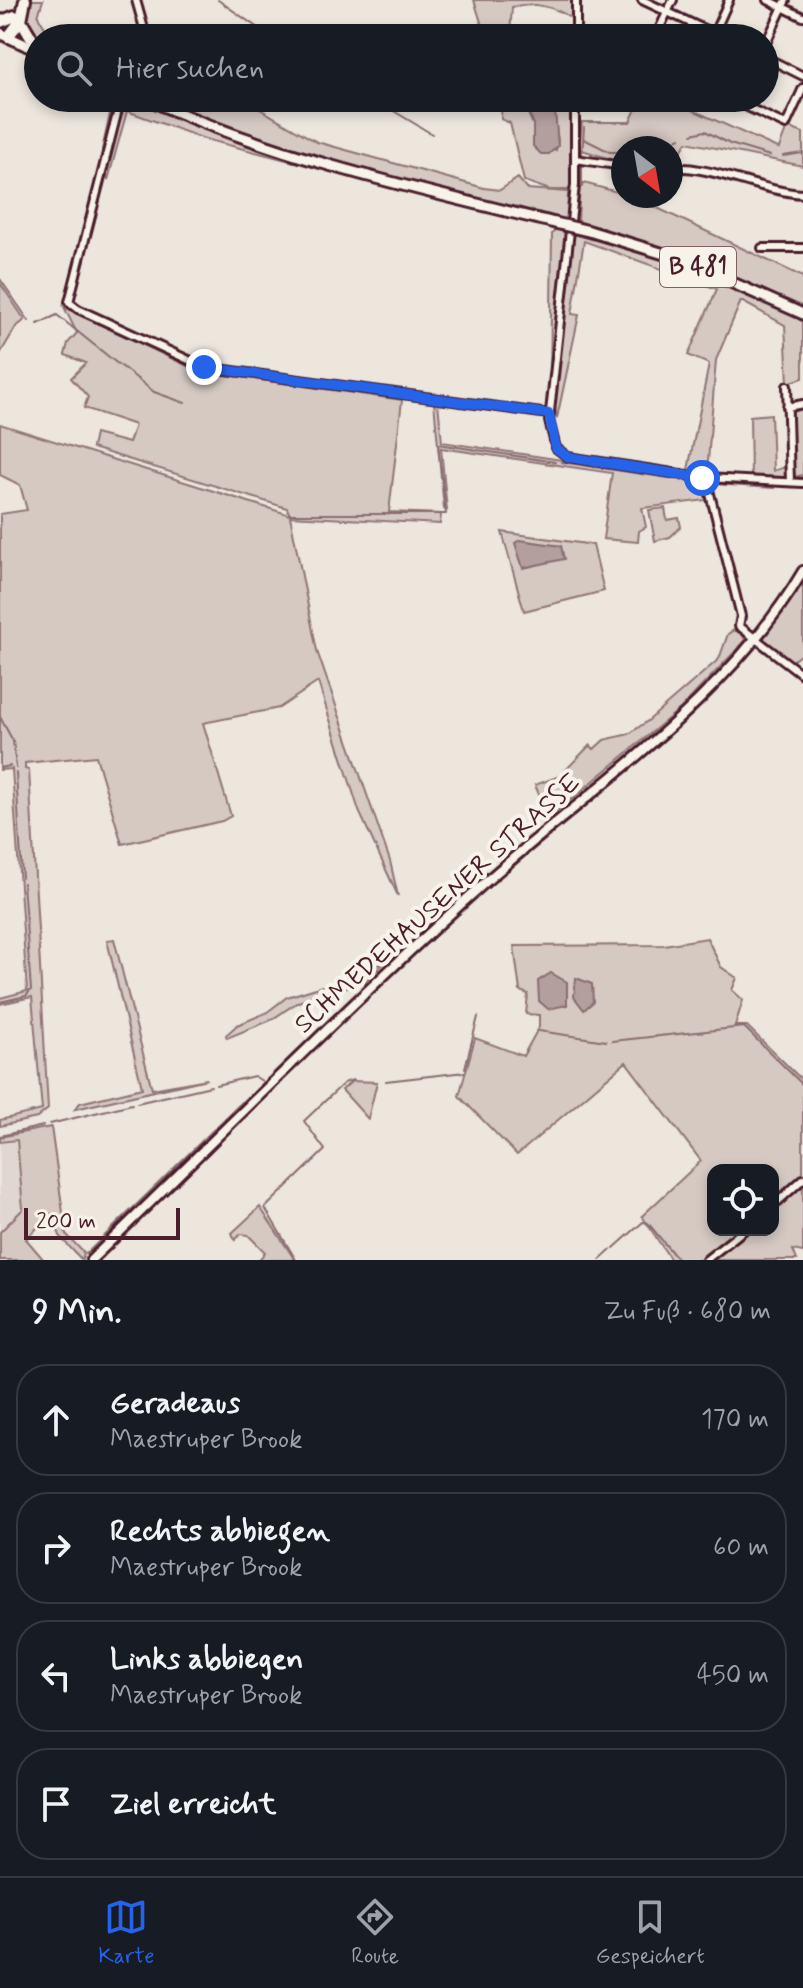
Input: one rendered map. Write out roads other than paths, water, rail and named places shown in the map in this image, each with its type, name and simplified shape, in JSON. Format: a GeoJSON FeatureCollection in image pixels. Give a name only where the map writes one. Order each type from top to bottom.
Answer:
{"type":"FeatureCollection","features":[{"type":"Feature","properties":{"kind":"highway"},"geometry":{"type":"LineString","coordinates":[[4,35],[18,18],[24,0]]}},
{"type":"Feature","properties":{"kind":"highway"},"geometry":{"type":"LineString","coordinates":[[0,22],[18,18]]}},
{"type":"Feature","properties":{"kind":"highway"},"geometry":{"type":"LineString","coordinates":[[18,18],[24,28]]}},
{"type":"Feature","properties":{"kind":"main road"},"geometry":{"type":"LineString","coordinates":[[4,35],[24,44]]}},
{"type":"Feature","properties":{"kind":"main road","name":"B 481"},"geometry":{"type":"LineString","coordinates":[[180,112],[257,143],[347,170],[589,231],[674,257],[803,314]]}},
{"type":"Feature","properties":{"kind":"main road","name":"SCHMEDEHAUSENER STRASSE"},"geometry":{"type":"LineString","coordinates":[[91,1260],[435,927],[692,707],[757,638],[803,571]]}},
{"type":"Feature","properties":{"kind":"street"},"geometry":{"type":"LineString","coordinates":[[136,0],[143,24]]}},
{"type":"Feature","properties":{"kind":"street"},"geometry":{"type":"LineString","coordinates":[[576,0],[576,24]]}},
{"type":"Feature","properties":{"kind":"street"},"geometry":{"type":"LineString","coordinates":[[642,0],[690,24]]}},
{"type":"Feature","properties":{"kind":"street"},"geometry":{"type":"LineString","coordinates":[[661,24],[673,0]]}},
{"type":"Feature","properties":{"kind":"street"},"geometry":{"type":"LineString","coordinates":[[718,24],[729,0]]}},
{"type":"Feature","properties":{"kind":"street"},"geometry":{"type":"LineString","coordinates":[[768,0],[784,3],[803,17]]}},
{"type":"Feature","properties":{"kind":"street"},"geometry":{"type":"LineString","coordinates":[[774,24],[784,3]]}},
{"type":"Feature","properties":{"kind":"street"},"geometry":{"type":"LineString","coordinates":[[779,64],[803,76]]}},
{"type":"Feature","properties":{"kind":"street"},"geometry":{"type":"LineString","coordinates":[[762,112],[786,125],[803,88]]}},
{"type":"Feature","properties":{"kind":"street"},"geometry":{"type":"LineString","coordinates":[[117,112],[69,302],[78,309],[204,367],[549,414]]}},
{"type":"Feature","properties":{"kind":"street"},"geometry":{"type":"LineString","coordinates":[[575,112],[570,235],[549,414],[556,448],[568,457],[706,478],[803,483]]}},
{"type":"Feature","properties":{"kind":"street"},"geometry":{"type":"LineString","coordinates":[[575,159],[611,164]]}},
{"type":"Feature","properties":{"kind":"street"},"geometry":{"type":"LineString","coordinates":[[683,169],[766,190],[803,194]]}},
{"type":"Feature","properties":{"kind":"street"},"geometry":{"type":"LineString","coordinates":[[762,248],[803,248]]}},
{"type":"Feature","properties":{"kind":"street"},"geometry":{"type":"LineString","coordinates":[[787,386],[790,482]]}},
{"type":"Feature","properties":{"kind":"street"},"geometry":{"type":"LineString","coordinates":[[787,407],[803,404]]}},
{"type":"Feature","properties":{"kind":"street"},"geometry":{"type":"LineString","coordinates":[[706,478],[741,616],[739,626],[803,675]]}},
{"type":"Feature","properties":{"kind":"street"},"geometry":{"type":"LineString","coordinates":[[795,668],[803,661]]}},
{"type":"Feature","properties":{"kind":"street"},"geometry":{"type":"LineString","coordinates":[[779,1201],[803,1179]]}},
{"type":"Feature","properties":{"kind":"street"},"geometry":{"type":"LineString","coordinates":[[706,1260],[736,1236]]}},
{"type":"Feature","properties":{"kind":"waterway"},"geometry":{"type":"LineString","coordinates":[[218,0],[252,24]]}},
{"type":"Feature","properties":{"kind":"waterway"},"geometry":{"type":"LineString","coordinates":[[395,112],[432,134]]}},
{"type":"Feature","properties":{"kind":"waterway"},"geometry":{"type":"LineString","coordinates":[[582,155],[584,127]]}},
{"type":"Feature","properties":{"kind":"waterway"},"geometry":{"type":"LineString","coordinates":[[692,134],[705,131],[730,144],[770,156]]}},
{"type":"Feature","properties":{"kind":"waterway"},"geometry":{"type":"LineString","coordinates":[[584,139],[611,152]]}},
{"type":"Feature","properties":{"kind":"waterway"},"geometry":{"type":"LineString","coordinates":[[783,156],[803,153]]}},
{"type":"Feature","properties":{"kind":"waterway"},"geometry":{"type":"LineString","coordinates":[[582,163],[582,187]]}},
{"type":"Feature","properties":{"kind":"waterway"},"geometry":{"type":"LineString","coordinates":[[0,279],[29,321]]}},
{"type":"Feature","properties":{"kind":"waterway"},"geometry":{"type":"LineString","coordinates":[[38,324],[57,315],[119,365]]}},
{"type":"Feature","properties":{"kind":"waterway"},"geometry":{"type":"LineString","coordinates":[[121,366],[154,392],[185,403]]}},
{"type":"Feature","properties":{"kind":"waterway"},"geometry":{"type":"LineString","coordinates":[[290,514],[446,514],[438,444],[555,462]]}},
{"type":"Feature","properties":{"kind":"waterway"},"geometry":{"type":"LineString","coordinates":[[561,462],[703,483]]}},
{"type":"Feature","properties":{"kind":"waterway"},"geometry":{"type":"LineString","coordinates":[[795,477],[803,475]]}},
{"type":"Feature","properties":{"kind":"waterway"},"geometry":{"type":"LineString","coordinates":[[714,484],[774,488]]}},
{"type":"Feature","properties":{"kind":"waterway"},"geometry":{"type":"LineString","coordinates":[[0,717],[13,741],[16,768]]}},
{"type":"Feature","properties":{"kind":"waterway"},"geometry":{"type":"LineString","coordinates":[[0,768],[10,766]]}},
{"type":"Feature","properties":{"kind":"waterway"},"geometry":{"type":"LineString","coordinates":[[16,773],[22,878]]}},
{"type":"Feature","properties":{"kind":"waterway"},"geometry":{"type":"LineString","coordinates":[[0,1002],[26,996],[31,990],[23,883]]}},
{"type":"Feature","properties":{"kind":"waterway"},"geometry":{"type":"LineString","coordinates":[[465,1068],[478,1017]]}},
{"type":"Feature","properties":{"kind":"waterway"},"geometry":{"type":"LineString","coordinates":[[612,1041],[744,1027],[803,1085]]}},
{"type":"Feature","properties":{"kind":"waterway"},"geometry":{"type":"LineString","coordinates":[[539,1031],[606,1041]]}},
{"type":"Feature","properties":{"kind":"waterway"},"geometry":{"type":"LineString","coordinates":[[386,1081],[465,1072]]}},
{"type":"Feature","properties":{"kind":"waterway"},"geometry":{"type":"LineString","coordinates":[[216,1085],[254,1076],[262,1081]]}},
{"type":"Feature","properties":{"kind":"waterway"},"geometry":{"type":"LineString","coordinates":[[296,1260],[265,1208],[325,1150],[304,1121],[344,1083],[353,1080]]}},
{"type":"Feature","properties":{"kind":"waterway"},"geometry":{"type":"LineString","coordinates":[[137,1103],[211,1086]]}},
{"type":"Feature","properties":{"kind":"waterway"},"geometry":{"type":"LineString","coordinates":[[86,1254],[246,1098]]}},
{"type":"Feature","properties":{"kind":"waterway"},"geometry":{"type":"LineString","coordinates":[[50,1124],[132,1104]]}},
{"type":"Feature","properties":{"kind":"waterway"},"geometry":{"type":"LineString","coordinates":[[0,1136],[43,1126]]}},
{"type":"Feature","properties":{"kind":"waterway"},"geometry":{"type":"LineString","coordinates":[[614,1248],[643,1222],[648,1223],[678,1260]]}},
{"type":"Feature","properties":{"kind":"waterway"},"geometry":{"type":"LineString","coordinates":[[600,1260],[611,1250]]}}]}
